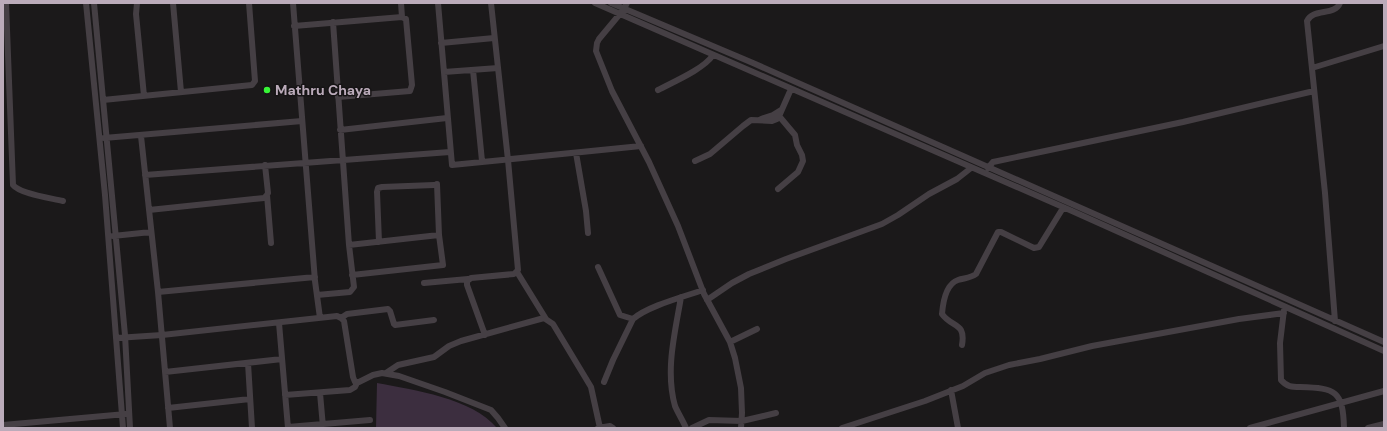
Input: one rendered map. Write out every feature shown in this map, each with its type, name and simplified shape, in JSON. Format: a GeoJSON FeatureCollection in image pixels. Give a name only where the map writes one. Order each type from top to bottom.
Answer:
{"type":"FeatureCollection","features":[{"type":"Feature","properties":{"kind":"street"},"geometry":{"type":"LineString","coordinates":[[6,3],[13,185],[15,188],[24,192],[63,201]]}},
{"type":"Feature","properties":{"kind":"street"},"geometry":{"type":"LineString","coordinates":[[86,3],[100,138],[123,428]]}},
{"type":"Feature","properties":{"kind":"street"},"geometry":{"type":"LineString","coordinates":[[94,3],[125,338],[130,428]]}},
{"type":"Feature","properties":{"kind":"street"},"geometry":{"type":"LineString","coordinates":[[136,3],[144,96]]}},
{"type":"Feature","properties":{"kind":"street"},"geometry":{"type":"LineString","coordinates":[[173,3],[181,92]]}},
{"type":"Feature","properties":{"kind":"street"},"geometry":{"type":"LineString","coordinates":[[104,100],[253,85],[255,81],[249,3]]}},
{"type":"Feature","properties":{"kind":"street"},"geometry":{"type":"LineString","coordinates":[[293,3],[315,277],[320,318]]}},
{"type":"Feature","properties":{"kind":"street"},"geometry":{"type":"LineString","coordinates":[[401,3],[402,17]]}},
{"type":"Feature","properties":{"kind":"street"},"geometry":{"type":"LineString","coordinates":[[438,3],[450,152],[451,162],[453,165],[642,146]]}},
{"type":"Feature","properties":{"kind":"street"},"geometry":{"type":"LineString","coordinates":[[490,3],[508,160],[517,272],[546,319],[553,324],[589,384],[595,400],[599,428],[610,426],[613,428]]}},
{"type":"Feature","properties":{"kind":"street"},"geometry":{"type":"LineString","coordinates":[[595,3],[971,168],[989,171],[1063,208],[1284,310],[1384,351]]}},
{"type":"Feature","properties":{"kind":"street"},"geometry":{"type":"LineString","coordinates":[[611,3],[625,6],[989,171],[1384,342]]}},
{"type":"Feature","properties":{"kind":"street"},"geometry":{"type":"LineString","coordinates":[[1335,321],[1325,193],[1308,25],[1309,18],[1312,15],[1336,8],[1340,3]]}},
{"type":"Feature","properties":{"kind":"street"},"geometry":{"type":"LineString","coordinates":[[625,6],[599,39],[596,51],[612,91],[642,146],[678,226],[707,300],[730,342],[741,388],[742,428]]}},
{"type":"Feature","properties":{"kind":"street"},"geometry":{"type":"LineString","coordinates":[[294,26],[402,17],[405,17],[407,20],[412,85],[410,91],[338,97]]}},
{"type":"Feature","properties":{"kind":"street"},"geometry":{"type":"LineString","coordinates":[[317,295],[352,291],[354,287],[342,159],[333,22]]}},
{"type":"Feature","properties":{"kind":"street"},"geometry":{"type":"LineString","coordinates":[[441,43],[494,38]]}},
{"type":"Feature","properties":{"kind":"street"},"geometry":{"type":"LineString","coordinates":[[1312,68],[1384,46]]}},
{"type":"Feature","properties":{"kind":"street"},"geometry":{"type":"LineString","coordinates":[[658,90],[702,66],[714,55]]}},
{"type":"Feature","properties":{"kind":"street"},"geometry":{"type":"LineString","coordinates":[[444,72],[498,68]]}},
{"type":"Feature","properties":{"kind":"street"},"geometry":{"type":"LineString","coordinates":[[473,70],[482,161]]}},
{"type":"Feature","properties":{"kind":"street"},"geometry":{"type":"LineString","coordinates":[[695,161],[710,154],[747,122],[754,119],[772,121],[779,116],[791,88]]}},
{"type":"Feature","properties":{"kind":"street"},"geometry":{"type":"LineString","coordinates":[[989,171],[993,162],[1183,122],[1314,91]]}},
{"type":"Feature","properties":{"kind":"street"},"geometry":{"type":"LineString","coordinates":[[758,120],[768,117],[783,109]]}},
{"type":"Feature","properties":{"kind":"street"},"geometry":{"type":"LineString","coordinates":[[778,189],[796,174],[802,166],[803,161],[795,135],[779,116]]}},
{"type":"Feature","properties":{"kind":"street"},"geometry":{"type":"LineString","coordinates":[[340,130],[447,118]]}},
{"type":"Feature","properties":{"kind":"street"},"geometry":{"type":"LineString","coordinates":[[100,138],[141,136],[302,121]]}},
{"type":"Feature","properties":{"kind":"street"},"geometry":{"type":"LineString","coordinates":[[141,136],[158,292],[170,428]]}},
{"type":"Feature","properties":{"kind":"street"},"geometry":{"type":"LineString","coordinates":[[146,175],[450,152]]}},
{"type":"Feature","properties":{"kind":"street"},"geometry":{"type":"LineString","coordinates":[[576,153],[586,211],[588,233]]}},
{"type":"Feature","properties":{"kind":"street"},"geometry":{"type":"LineString","coordinates":[[265,165],[270,243]]}},
{"type":"Feature","properties":{"kind":"street"},"geometry":{"type":"LineString","coordinates":[[707,300],[732,282],[749,274],[882,224],[929,194],[957,179],[971,168]]}},
{"type":"Feature","properties":{"kind":"street"},"geometry":{"type":"LineString","coordinates":[[352,275],[443,265],[439,235],[436,185],[378,188],[380,242]]}},
{"type":"Feature","properties":{"kind":"street"},"geometry":{"type":"LineString","coordinates":[[149,210],[264,198],[267,195]]}},
{"type":"Feature","properties":{"kind":"street"},"geometry":{"type":"LineString","coordinates":[[962,345],[962,331],[942,314],[950,285],[957,281],[975,276],[978,273],[998,232],[1032,247],[1038,247],[1042,244],[1063,208]]}},
{"type":"Feature","properties":{"kind":"street"},"geometry":{"type":"LineString","coordinates":[[108,237],[151,232]]}},
{"type":"Feature","properties":{"kind":"street"},"geometry":{"type":"LineString","coordinates":[[349,245],[439,235]]}},
{"type":"Feature","properties":{"kind":"street"},"geometry":{"type":"LineString","coordinates":[[598,267],[620,315],[633,319]]}},
{"type":"Feature","properties":{"kind":"street"},"geometry":{"type":"LineString","coordinates":[[424,283],[514,274],[517,272]]}},
{"type":"Feature","properties":{"kind":"street"},"geometry":{"type":"LineString","coordinates":[[158,292],[315,277]]}},
{"type":"Feature","properties":{"kind":"street"},"geometry":{"type":"LineString","coordinates":[[468,279],[466,282],[485,335]]}},
{"type":"Feature","properties":{"kind":"street"},"geometry":{"type":"LineString","coordinates":[[604,382],[613,360],[633,319],[636,316],[655,307],[703,290]]}},
{"type":"Feature","properties":{"kind":"street"},"geometry":{"type":"LineString","coordinates":[[681,297],[674,339],[671,370],[676,407],[686,428]]}},
{"type":"Feature","properties":{"kind":"street"},"geometry":{"type":"LineString","coordinates":[[341,318],[347,314],[388,309],[395,325],[434,320]]}},
{"type":"Feature","properties":{"kind":"street"},"geometry":{"type":"LineString","coordinates":[[842,428],[925,401],[970,382],[985,373],[1018,363],[1083,348],[1284,310]]}},
{"type":"Feature","properties":{"kind":"street"},"geometry":{"type":"LineString","coordinates":[[1284,310],[1280,343],[1281,380],[1288,386],[1320,388],[1330,390],[1338,395],[1341,403],[1344,428]]}},
{"type":"Feature","properties":{"kind":"street"},"geometry":{"type":"LineString","coordinates":[[116,338],[162,335],[332,316],[341,318],[344,321],[353,377],[357,383]]}},
{"type":"Feature","properties":{"kind":"street"},"geometry":{"type":"LineString","coordinates":[[386,373],[398,365],[434,358],[449,346],[461,341],[542,318],[546,319]]}},
{"type":"Feature","properties":{"kind":"street"},"geometry":{"type":"LineString","coordinates":[[279,323],[288,428],[323,426],[370,420]]}},
{"type":"Feature","properties":{"kind":"street"},"geometry":{"type":"LineString","coordinates":[[730,342],[757,329]]}},
{"type":"Feature","properties":{"kind":"street"},"geometry":{"type":"LineString","coordinates":[[164,372],[282,359]]}},
{"type":"Feature","properties":{"kind":"street"},"geometry":{"type":"LineString","coordinates":[[248,363],[252,428]]}},
{"type":"Feature","properties":{"kind":"street"},"geometry":{"type":"LineString","coordinates":[[285,395],[350,390],[355,387],[357,383],[373,375],[386,373],[445,392],[490,410],[505,428]]}},
{"type":"Feature","properties":{"kind":"street"},"geometry":{"type":"LineString","coordinates":[[951,390],[958,428]]}},
{"type":"Feature","properties":{"kind":"street"},"geometry":{"type":"LineString","coordinates":[[1250,428],[1384,391]]}},
{"type":"Feature","properties":{"kind":"street"},"geometry":{"type":"LineString","coordinates":[[320,393],[323,426]]}},
{"type":"Feature","properties":{"kind":"street"},"geometry":{"type":"LineString","coordinates":[[168,408],[250,399]]}},
{"type":"Feature","properties":{"kind":"street"},"geometry":{"type":"LineString","coordinates":[[692,428],[709,420],[742,421],[776,413]]}},
{"type":"Feature","properties":{"kind":"street"},"geometry":{"type":"LineString","coordinates":[[3,425],[129,414]]}},
{"type":"Feature","properties":{"kind":"street"},"geometry":{"type":"LineString","coordinates":[[1368,428],[1384,424]]}},
{"type":"Feature","properties":{"kind":"shaded area"},"geometry":{"type":"Polygon","coordinates":[[[377,383],[425,392],[458,402],[473,409],[497,428],[376,428],[377,383]]]}},
{"type":"Feature","properties":{"kind":"place","name":"Mathru Chaya"},"geometry":{"type":"Point","coordinates":[267,90]}}]}
